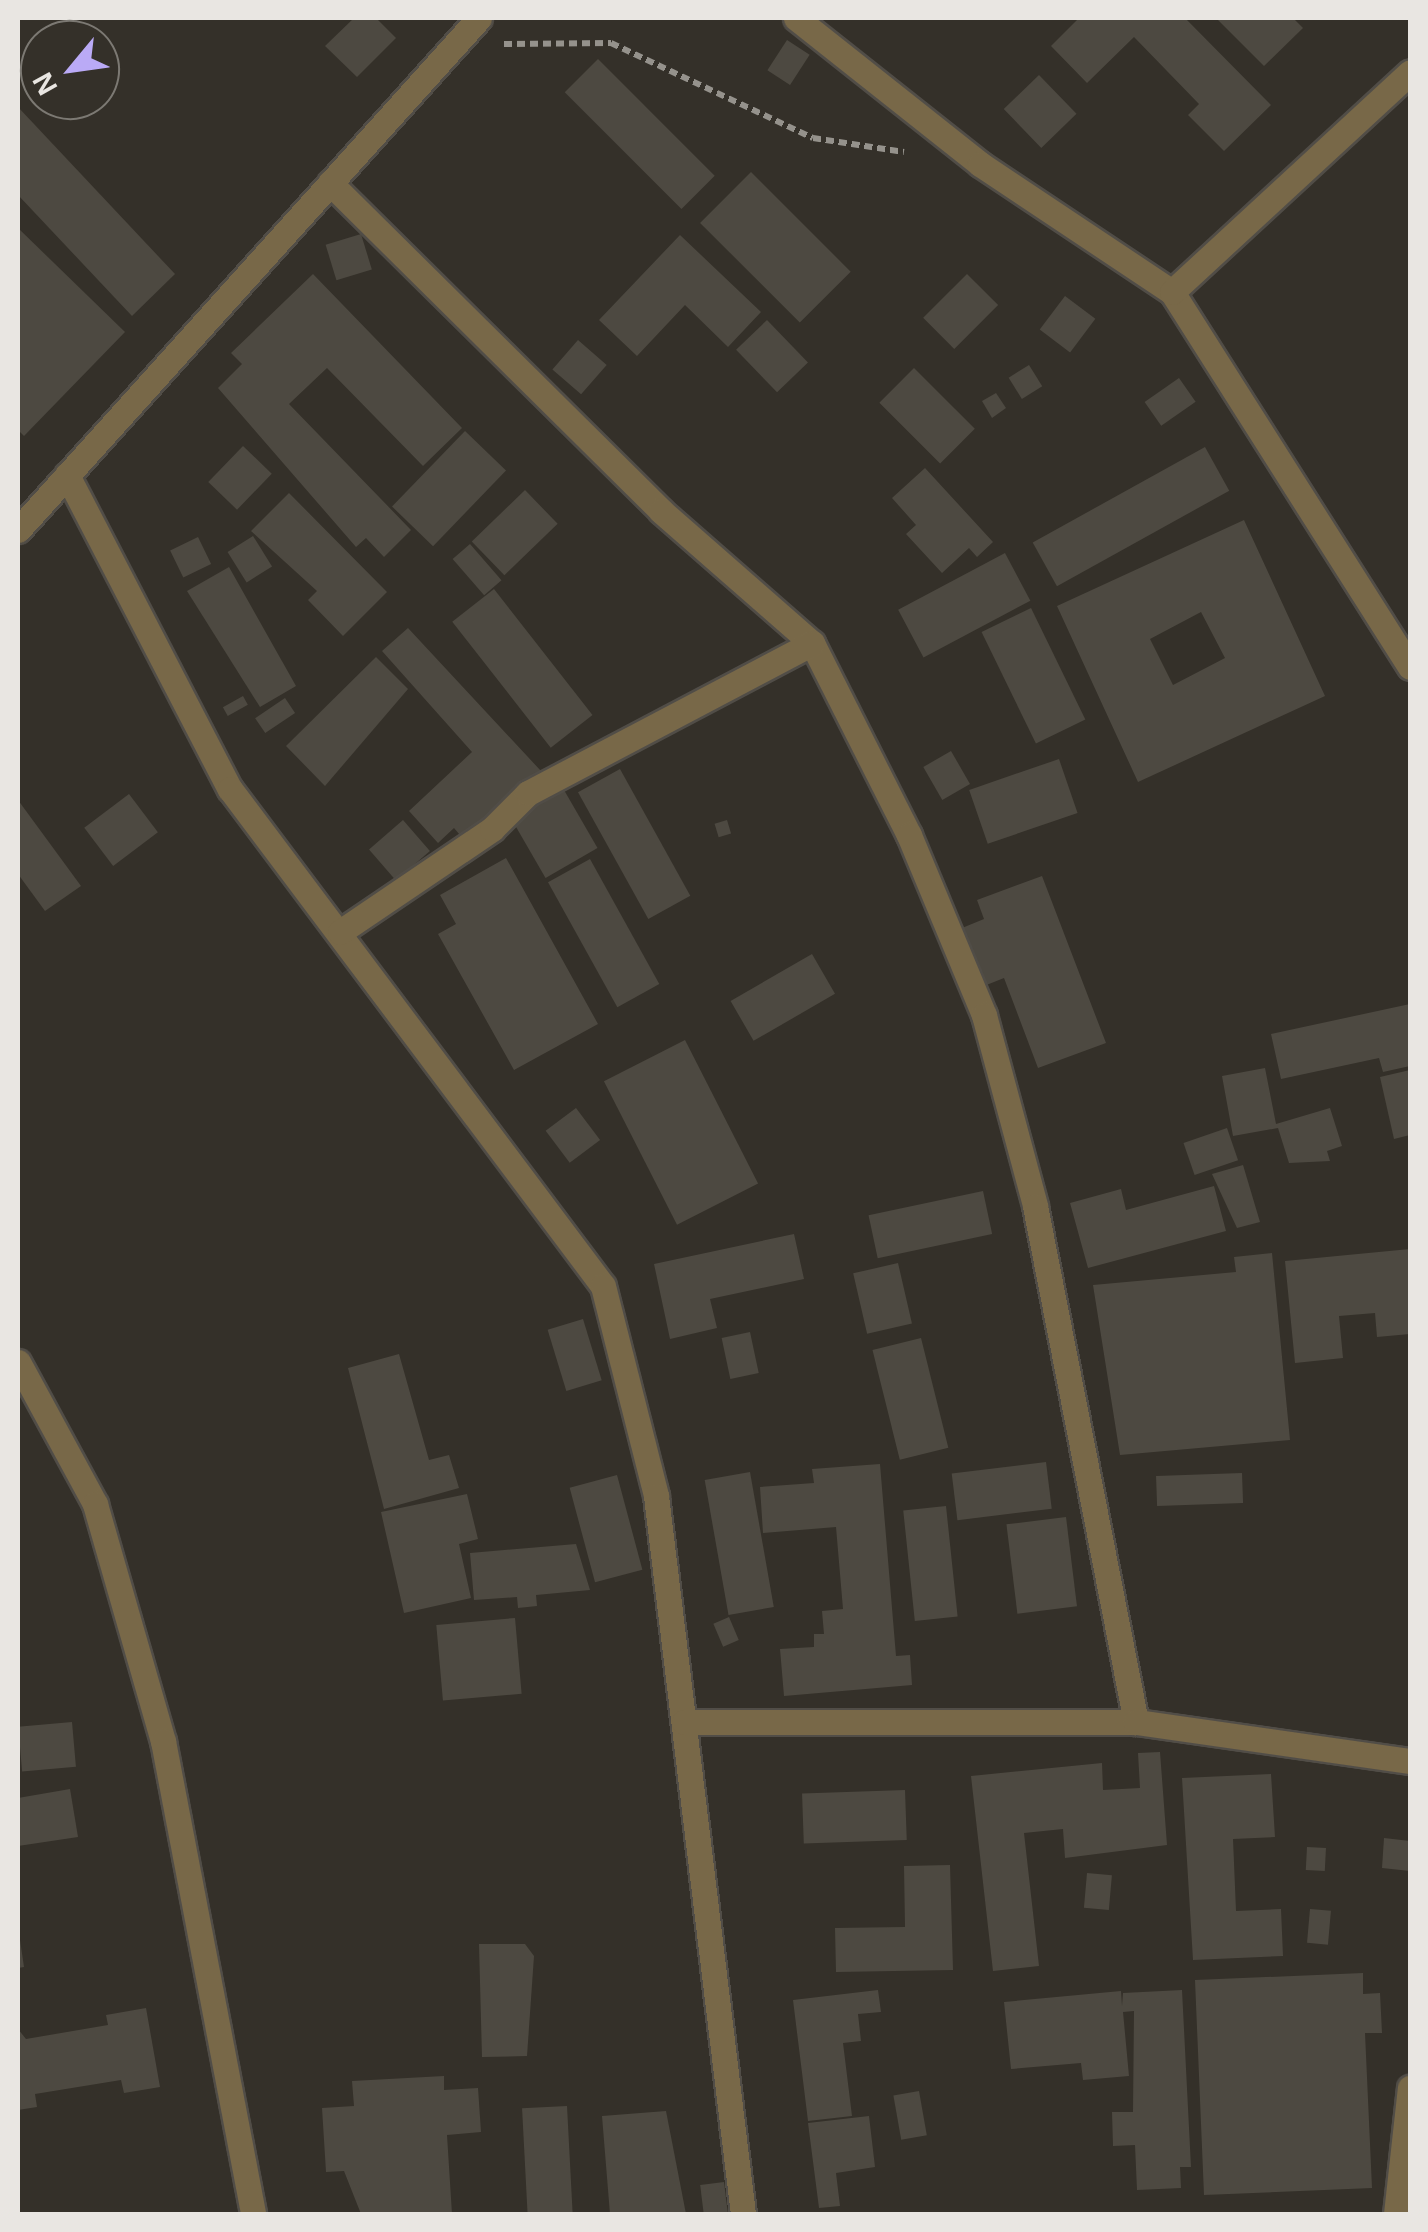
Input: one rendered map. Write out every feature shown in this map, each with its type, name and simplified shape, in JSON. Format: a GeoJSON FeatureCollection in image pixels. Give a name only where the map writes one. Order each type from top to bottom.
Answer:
{"type":"FeatureCollection","features":[{"type":"Feature","properties":{"kind":"street"},"geometry":{"type":"LineString","coordinates":[[18,530],[478,18]]}},
{"type":"Feature","properties":{"kind":"street"},"geometry":{"type":"LineString","coordinates":[[796,18],[980,164],[1172,292],[1410,667]]}},
{"type":"Feature","properties":{"kind":"street"},"geometry":{"type":"LineString","coordinates":[[1172,292],[1410,72]]}},
{"type":"Feature","properties":{"kind":"street"},"geometry":{"type":"LineString","coordinates":[[330,183],[661,511],[812,643],[910,835],[984,1015],[1035,1206],[1136,1722]]}},
{"type":"Feature","properties":{"kind":"street"},"geometry":{"type":"LineString","coordinates":[[66,475],[230,789],[603,1286],[656,1496],[743,2214]]}},
{"type":"Feature","properties":{"kind":"street"},"geometry":{"type":"LineString","coordinates":[[340,932],[492,829],[528,793],[812,643]]}},
{"type":"Feature","properties":{"kind":"street"},"geometry":{"type":"LineString","coordinates":[[18,1362],[96,1504],[163,1741],[253,2214]]}},
{"type":"Feature","properties":{"kind":"street"},"geometry":{"type":"LineString","coordinates":[[684,1722],[1136,1722],[1410,1762]]}},
{"type":"Feature","properties":{"kind":"street"},"geometry":{"type":"LineString","coordinates":[[1396,2214],[1410,2088]]}},
{"type":"Feature","properties":{"kind":"path"},"geometry":{"type":"LineString","coordinates":[[454,44],[610,43],[813,138],[980,164]]}},
{"type":"Feature","properties":{"kind":"building"},"geometry":{"type":"Polygon","coordinates":[[[354,18],[376,18],[396,38],[357,77],[325,46],[354,18]]]}},
{"type":"Feature","properties":{"kind":"building"},"geometry":{"type":"Polygon","coordinates":[[[1079,18],[1185,18],[1271,105],[1224,151],[1188,115],[1199,104],[1134,37],[1087,83],[1051,46],[1079,18]]]}},
{"type":"Feature","properties":{"kind":"building"},"geometry":{"type":"Polygon","coordinates":[[[1216,18],[1293,18],[1303,28],[1264,66],[1216,18]]]}},
{"type":"Feature","properties":{"kind":"building"},"geometry":{"type":"Polygon","coordinates":[[[787,40],[810,55],[790,85],[767,70],[787,40]]]}},
{"type":"Feature","properties":{"kind":"building"},"geometry":{"type":"Polygon","coordinates":[[[598,59],[715,176],[681,209],[565,92],[598,59]]]}},
{"type":"Feature","properties":{"kind":"building"},"geometry":{"type":"Polygon","coordinates":[[[1039,75],[1077,114],[1041,148],[1004,109],[1039,75]]]}},
{"type":"Feature","properties":{"kind":"building"},"geometry":{"type":"Polygon","coordinates":[[[18,107],[20,120],[30,120],[175,274],[132,316],[18,195],[18,107]]]}},
{"type":"Feature","properties":{"kind":"building"},"geometry":{"type":"Polygon","coordinates":[[[751,172],[851,272],[800,323],[700,223],[751,172]]]}},
{"type":"Feature","properties":{"kind":"building"},"geometry":{"type":"Polygon","coordinates":[[[18,228],[125,332],[24,436],[18,430],[18,228]]]}},
{"type":"Feature","properties":{"kind":"building"},"geometry":{"type":"Polygon","coordinates":[[[361,234],[372,269],[336,280],[326,245],[361,234]]]}},
{"type":"Feature","properties":{"kind":"building"},"geometry":{"type":"Polygon","coordinates":[[[680,235],[761,312],[728,347],[685,305],[637,356],[599,320],[680,235]]]}},
{"type":"Feature","properties":{"kind":"building"},"geometry":{"type":"Polygon","coordinates":[[[313,274],[462,428],[423,466],[327,368],[289,404],[411,530],[384,557],[366,538],[356,547],[218,388],[242,364],[231,353],[313,274]]]}},
{"type":"Feature","properties":{"kind":"building"},"geometry":{"type":"Polygon","coordinates":[[[967,274],[998,305],[954,349],[923,318],[967,274]]]}},
{"type":"Feature","properties":{"kind":"building"},"geometry":{"type":"Polygon","coordinates":[[[1065,296],[1095,319],[1070,352],[1040,330],[1065,296]]]}},
{"type":"Feature","properties":{"kind":"building"},"geometry":{"type":"Polygon","coordinates":[[[767,320],[808,362],[777,392],[736,350],[767,320]]]}},
{"type":"Feature","properties":{"kind":"building"},"geometry":{"type":"Polygon","coordinates":[[[578,340],[607,365],[581,394],[552,369],[578,340]]]}},
{"type":"Feature","properties":{"kind":"building"},"geometry":{"type":"Polygon","coordinates":[[[1029,365],[1042,386],[1022,399],[1009,378],[1029,365]]]}},
{"type":"Feature","properties":{"kind":"building"},"geometry":{"type":"Polygon","coordinates":[[[914,368],[975,429],[940,463],[879,403],[914,368]]]}},
{"type":"Feature","properties":{"kind":"building"},"geometry":{"type":"Polygon","coordinates":[[[1179,378],[1196,402],[1161,426],[1145,402],[1179,378]]]}},
{"type":"Feature","properties":{"kind":"building"},"geometry":{"type":"Polygon","coordinates":[[[996,393],[1006,408],[992,418],[982,401],[996,393]]]}},
{"type":"Feature","properties":{"kind":"building"},"geometry":{"type":"Polygon","coordinates":[[[465,431],[506,471],[433,546],[392,507],[465,431]]]}},
{"type":"Feature","properties":{"kind":"building"},"geometry":{"type":"Polygon","coordinates":[[[243,446],[272,474],[237,510],[208,482],[243,446]]]}},
{"type":"Feature","properties":{"kind":"building"},"geometry":{"type":"Polygon","coordinates":[[[1205,447],[1229,491],[1057,586],[1033,543],[1205,447]]]}},
{"type":"Feature","properties":{"kind":"building"},"geometry":{"type":"Polygon","coordinates":[[[925,468],[993,542],[977,557],[969,548],[942,573],[906,534],[916,525],[892,498],[925,468]]]}},
{"type":"Feature","properties":{"kind":"building"},"geometry":{"type":"Polygon","coordinates":[[[525,490],[558,524],[504,575],[472,541],[525,490]]]}},
{"type":"Feature","properties":{"kind":"building"},"geometry":{"type":"Polygon","coordinates":[[[289,493],[387,592],[343,636],[308,600],[317,591],[251,531],[289,493]]]}},
{"type":"Feature","properties":{"kind":"building"},"geometry":{"type":"Polygon","coordinates":[[[1244,520],[1325,696],[1138,782],[1057,606],[1244,520]],[[1201,612],[1150,639],[1173,685],[1225,658],[1201,612]]]}},
{"type":"Feature","properties":{"kind":"building"},"geometry":{"type":"Polygon","coordinates":[[[253,536],[272,567],[247,582],[228,552],[253,536]]]}},
{"type":"Feature","properties":{"kind":"building"},"geometry":{"type":"Polygon","coordinates":[[[198,537],[211,564],[183,578],[170,551],[198,537]]]}},
{"type":"Feature","properties":{"kind":"building"},"geometry":{"type":"Polygon","coordinates":[[[470,544],[501,580],[484,595],[453,559],[470,544]]]}},
{"type":"Feature","properties":{"kind":"building"},"geometry":{"type":"Polygon","coordinates":[[[1005,553],[1030,601],[924,657],[898,610],[1005,553]]]}},
{"type":"Feature","properties":{"kind":"building"},"geometry":{"type":"Polygon","coordinates":[[[229,567],[296,686],[260,707],[187,591],[229,567]]]}},
{"type":"Feature","properties":{"kind":"building"},"geometry":{"type":"Polygon","coordinates":[[[494,589],[593,715],[551,748],[452,622],[494,589]]]}},
{"type":"Feature","properties":{"kind":"building"},"geometry":{"type":"Polygon","coordinates":[[[1031,608],[1085,719],[1036,744],[982,632],[1031,608]]]}},
{"type":"Feature","properties":{"kind":"building"},"geometry":{"type":"Polygon","coordinates":[[[408,628],[541,771],[465,841],[454,828],[438,843],[409,811],[472,752],[382,651],[408,628]]]}},
{"type":"Feature","properties":{"kind":"building"},"geometry":{"type":"Polygon","coordinates":[[[376,657],[408,689],[325,786],[286,746],[376,657]]]}},
{"type":"Feature","properties":{"kind":"building"},"geometry":{"type":"Polygon","coordinates":[[[243,696],[248,705],[228,716],[223,707],[243,696]]]}},
{"type":"Feature","properties":{"kind":"building"},"geometry":{"type":"Polygon","coordinates":[[[285,698],[295,713],[265,733],[255,718],[285,698]]]}},
{"type":"Feature","properties":{"kind":"building"},"geometry":{"type":"Polygon","coordinates":[[[951,751],[970,784],[942,800],[923,767],[951,751]]]}},
{"type":"Feature","properties":{"kind":"building"},"geometry":{"type":"Polygon","coordinates":[[[1059,759],[1078,813],[988,844],[969,790],[1059,759]]]}},
{"type":"Feature","properties":{"kind":"building"},"geometry":{"type":"Polygon","coordinates":[[[620,769],[690,896],[648,919],[578,792],[620,769]]]}},
{"type":"Feature","properties":{"kind":"building"},"geometry":{"type":"Polygon","coordinates":[[[564,790],[598,848],[546,878],[512,820],[564,790]]]}},
{"type":"Feature","properties":{"kind":"building"},"geometry":{"type":"Polygon","coordinates":[[[129,794],[158,832],[113,866],[84,828],[129,794]]]}},
{"type":"Feature","properties":{"kind":"building"},"geometry":{"type":"Polygon","coordinates":[[[18,800],[81,886],[45,911],[18,874],[18,800]]]}},
{"type":"Feature","properties":{"kind":"building"},"geometry":{"type":"Polygon","coordinates":[[[403,820],[430,851],[396,880],[369,850],[403,820]]]}},
{"type":"Feature","properties":{"kind":"building"},"geometry":{"type":"Polygon","coordinates":[[[727,820],[731,833],[719,837],[715,824],[727,820]]]}},
{"type":"Feature","properties":{"kind":"building"},"geometry":{"type":"Polygon","coordinates":[[[506,858],[598,1024],[514,1070],[438,934],[456,924],[440,895],[506,858]]]}},
{"type":"Feature","properties":{"kind":"building"},"geometry":{"type":"Polygon","coordinates":[[[590,859],[659,984],[617,1007],[548,882],[590,859]]]}},
{"type":"Feature","properties":{"kind":"building"},"geometry":{"type":"Polygon","coordinates":[[[1042,876],[1106,1043],[1038,1068],[1004,978],[984,986],[962,928],[984,919],[977,900],[1042,876]]]}},
{"type":"Feature","properties":{"kind":"building"},"geometry":{"type":"Polygon","coordinates":[[[812,954],[835,994],[754,1041],[731,1001],[812,954]]]}},
{"type":"Feature","properties":{"kind":"building"},"geometry":{"type":"Polygon","coordinates":[[[1410,1004],[1410,1066],[1383,1072],[1379,1058],[1281,1079],[1271,1034],[1410,1004]]]}},
{"type":"Feature","properties":{"kind":"building"},"geometry":{"type":"Polygon","coordinates":[[[685,1040],[758,1183],[677,1225],[604,1081],[685,1040]]]}},
{"type":"Feature","properties":{"kind":"building"},"geometry":{"type":"Polygon","coordinates":[[[1265,1068],[1276,1124],[1330,1108],[1342,1146],[1327,1151],[1330,1161],[1289,1163],[1278,1128],[1233,1136],[1222,1076],[1265,1068]]]}},
{"type":"Feature","properties":{"kind":"building"},"geometry":{"type":"Polygon","coordinates":[[[1410,1070],[1410,1135],[1394,1139],[1380,1077],[1410,1070]]]}},
{"type":"Feature","properties":{"kind":"building"},"geometry":{"type":"Polygon","coordinates":[[[576,1108],[600,1140],[570,1163],[546,1131],[576,1108]]]}},
{"type":"Feature","properties":{"kind":"building"},"geometry":{"type":"Polygon","coordinates":[[[1227,1128],[1238,1160],[1195,1175],[1184,1143],[1227,1128]]]}},
{"type":"Feature","properties":{"kind":"building"},"geometry":{"type":"Polygon","coordinates":[[[1243,1165],[1260,1222],[1237,1228],[1212,1174],[1243,1165]]]}},
{"type":"Feature","properties":{"kind":"building"},"geometry":{"type":"Polygon","coordinates":[[[1214,1186],[1226,1231],[1088,1268],[1070,1203],[1121,1189],[1126,1210],[1214,1186]]]}},
{"type":"Feature","properties":{"kind":"building"},"geometry":{"type":"Polygon","coordinates":[[[983,1191],[992,1234],[878,1258],[869,1215],[983,1191]]]}},
{"type":"Feature","properties":{"kind":"building"},"geometry":{"type":"Polygon","coordinates":[[[794,1234],[804,1279],[710,1299],[717,1328],[670,1339],[654,1264],[794,1234]]]}},
{"type":"Feature","properties":{"kind":"building"},"geometry":{"type":"Polygon","coordinates":[[[1410,1249],[1410,1334],[1377,1337],[1375,1313],[1339,1316],[1343,1358],[1295,1363],[1285,1261],[1410,1249]]]}},
{"type":"Feature","properties":{"kind":"building"},"geometry":{"type":"Polygon","coordinates":[[[1272,1253],[1290,1440],[1120,1455],[1093,1285],[1236,1272],[1234,1257],[1272,1253]]]}},
{"type":"Feature","properties":{"kind":"building"},"geometry":{"type":"Polygon","coordinates":[[[898,1263],[912,1323],[867,1334],[853,1273],[898,1263]]]}},
{"type":"Feature","properties":{"kind":"building"},"geometry":{"type":"Polygon","coordinates":[[[583,1319],[602,1380],[566,1391],[548,1330],[583,1319]]]}},
{"type":"Feature","properties":{"kind":"building"},"geometry":{"type":"Polygon","coordinates":[[[750,1332],[759,1373],[730,1379],[722,1338],[750,1332]]]}},
{"type":"Feature","properties":{"kind":"building"},"geometry":{"type":"Polygon","coordinates":[[[921,1338],[948,1448],[900,1460],[872,1350],[921,1338]]]}},
{"type":"Feature","properties":{"kind":"building"},"geometry":{"type":"Polygon","coordinates":[[[399,1354],[429,1460],[449,1455],[459,1488],[384,1509],[348,1368],[399,1354]]]}},
{"type":"Feature","properties":{"kind":"building"},"geometry":{"type":"Polygon","coordinates":[[[1046,1462],[1052,1509],[957,1520],[952,1474],[1046,1462]]]}},
{"type":"Feature","properties":{"kind":"building"},"geometry":{"type":"Polygon","coordinates":[[[880,1464],[896,1656],[910,1655],[912,1685],[784,1696],[780,1649],[814,1647],[814,1634],[824,1634],[822,1611],[843,1609],[836,1527],[763,1533],[760,1487],[814,1483],[812,1469],[880,1464]]]}},
{"type":"Feature","properties":{"kind":"building"},"geometry":{"type":"Polygon","coordinates":[[[750,1472],[774,1607],[728,1615],[705,1480],[750,1472]]]}},
{"type":"Feature","properties":{"kind":"building"},"geometry":{"type":"Polygon","coordinates":[[[1242,1473],[1243,1503],[1157,1506],[1156,1476],[1242,1473]]]}},
{"type":"Feature","properties":{"kind":"building"},"geometry":{"type":"Polygon","coordinates":[[[617,1475],[642,1570],[595,1582],[570,1488],[617,1475]]]}},
{"type":"Feature","properties":{"kind":"building"},"geometry":{"type":"Polygon","coordinates":[[[467,1494],[478,1539],[459,1544],[471,1598],[404,1613],[381,1512],[467,1494]]]}},
{"type":"Feature","properties":{"kind":"building"},"geometry":{"type":"Polygon","coordinates":[[[946,1506],[958,1616],[915,1621],[903,1510],[946,1506]]]}},
{"type":"Feature","properties":{"kind":"building"},"geometry":{"type":"Polygon","coordinates":[[[1066,1517],[1077,1606],[1017,1614],[1006,1524],[1066,1517]]]}},
{"type":"Feature","properties":{"kind":"building"},"geometry":{"type":"Polygon","coordinates":[[[576,1544],[590,1590],[536,1595],[537,1606],[518,1608],[517,1597],[474,1600],[470,1553],[576,1544]]]}},
{"type":"Feature","properties":{"kind":"building"},"geometry":{"type":"Polygon","coordinates":[[[729,1617],[739,1640],[723,1647],[713,1624],[729,1617]]]}},
{"type":"Feature","properties":{"kind":"building"},"geometry":{"type":"Polygon","coordinates":[[[515,1618],[522,1694],[443,1701],[436,1625],[515,1618]]]}},
{"type":"Feature","properties":{"kind":"building"},"geometry":{"type":"Polygon","coordinates":[[[72,1722],[76,1767],[22,1772],[18,1727],[72,1722]]]}},
{"type":"Feature","properties":{"kind":"building"},"geometry":{"type":"Polygon","coordinates":[[[1160,1752],[1167,1845],[1065,1858],[1063,1829],[1024,1833],[1039,1966],[993,1971],[971,1776],[1102,1763],[1103,1790],[1140,1788],[1138,1753],[1160,1752]]]}},
{"type":"Feature","properties":{"kind":"building"},"geometry":{"type":"Polygon","coordinates":[[[1271,1774],[1275,1837],[1233,1839],[1236,1911],[1281,1909],[1283,1956],[1193,1960],[1182,1778],[1271,1774]]]}},
{"type":"Feature","properties":{"kind":"building"},"geometry":{"type":"Polygon","coordinates":[[[70,1789],[78,1837],[18,1846],[18,1798],[70,1789]]]}},
{"type":"Feature","properties":{"kind":"building"},"geometry":{"type":"Polygon","coordinates":[[[905,1790],[907,1840],[804,1844],[802,1794],[905,1790]]]}},
{"type":"Feature","properties":{"kind":"building"},"geometry":{"type":"Polygon","coordinates":[[[1384,1838],[1410,1841],[1410,1871],[1382,1868],[1384,1838]]]}},
{"type":"Feature","properties":{"kind":"building"},"geometry":{"type":"Polygon","coordinates":[[[1307,1847],[1326,1848],[1325,1871],[1306,1870],[1307,1847]]]}},
{"type":"Feature","properties":{"kind":"building"},"geometry":{"type":"Polygon","coordinates":[[[950,1865],[953,1970],[836,1972],[835,1928],[905,1927],[904,1866],[950,1865]]]}},
{"type":"Feature","properties":{"kind":"building"},"geometry":{"type":"Polygon","coordinates":[[[1087,1873],[1112,1875],[1109,1910],[1084,1908],[1087,1873]]]}},
{"type":"Feature","properties":{"kind":"building"},"geometry":{"type":"Polygon","coordinates":[[[1310,1909],[1331,1911],[1328,1945],[1307,1943],[1310,1909]]]}},
{"type":"Feature","properties":{"kind":"building"},"geometry":{"type":"Polygon","coordinates":[[[18,1941],[24,1967],[18,1968],[18,1941]]]}},
{"type":"Feature","properties":{"kind":"building"},"geometry":{"type":"Polygon","coordinates":[[[479,1944],[525,1944],[534,1956],[527,2056],[482,2057],[479,1944]]]}},
{"type":"Feature","properties":{"kind":"building"},"geometry":{"type":"Polygon","coordinates":[[[1363,1973],[1363,1994],[1380,1993],[1382,2033],[1365,2033],[1372,2188],[1204,2195],[1195,1980],[1363,1973]]]}},
{"type":"Feature","properties":{"kind":"building"},"geometry":{"type":"Polygon","coordinates":[[[878,1990],[881,2012],[858,2014],[861,2041],[843,2043],[852,2116],[808,2121],[793,2000],[878,1990]]]}},
{"type":"Feature","properties":{"kind":"building"},"geometry":{"type":"Polygon","coordinates":[[[1182,1990],[1191,2167],[1180,2167],[1181,2188],[1137,2190],[1135,2145],[1113,2146],[1112,2112],[1133,2112],[1134,2011],[1123,2012],[1129,2076],[1083,2080],[1081,2063],[1011,2069],[1004,2002],[1121,1991],[1122,2006],[1123,1993],[1182,1990]]]}},
{"type":"Feature","properties":{"kind":"building"},"geometry":{"type":"Polygon","coordinates":[[[146,2008],[160,2087],[124,2093],[121,2080],[35,2094],[37,2107],[18,2110],[18,2029],[26,2039],[108,2025],[106,2015],[146,2008]]]}},
{"type":"Feature","properties":{"kind":"building"},"geometry":{"type":"Polygon","coordinates":[[[444,2076],[444,2090],[478,2088],[481,2132],[447,2135],[452,2214],[361,2214],[344,2171],[326,2172],[322,2108],[354,2106],[352,2081],[444,2076]]]}},
{"type":"Feature","properties":{"kind":"building"},"geometry":{"type":"Polygon","coordinates":[[[919,2091],[927,2135],[901,2140],[893,2096],[919,2091]]]}},
{"type":"Feature","properties":{"kind":"building"},"geometry":{"type":"Polygon","coordinates":[[[567,2106],[573,2214],[528,2214],[522,2108],[567,2106]]]}},
{"type":"Feature","properties":{"kind":"building"},"geometry":{"type":"Polygon","coordinates":[[[666,2111],[686,2214],[610,2214],[602,2116],[666,2111]]]}},
{"type":"Feature","properties":{"kind":"building"},"geometry":{"type":"Polygon","coordinates":[[[869,2116],[875,2167],[836,2173],[840,2206],[819,2208],[808,2123],[869,2116]]]}},
{"type":"Feature","properties":{"kind":"building"},"geometry":{"type":"Polygon","coordinates":[[[724,2182],[728,2214],[704,2214],[700,2185],[724,2182]]]}}]}
